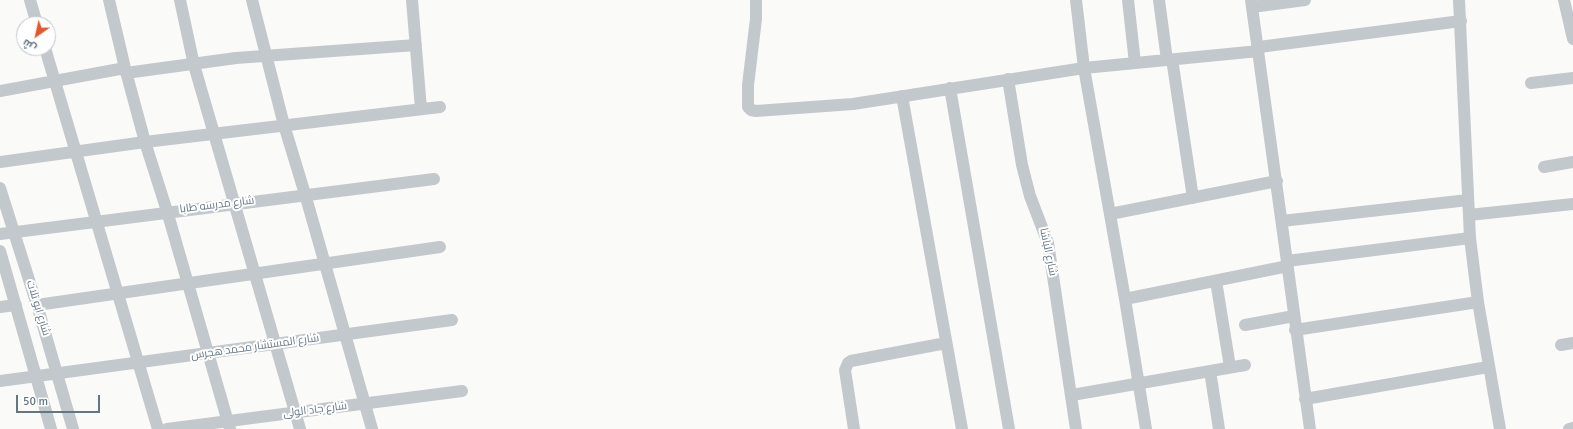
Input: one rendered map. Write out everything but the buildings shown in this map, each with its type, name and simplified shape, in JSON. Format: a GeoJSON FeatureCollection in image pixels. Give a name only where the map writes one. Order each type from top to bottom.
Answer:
{"type":"FeatureCollection","features":[{"type":"Feature","properties":{"kind":"street"},"geometry":{"type":"LineString","coordinates":[[30,0],[35,16]]}},
{"type":"Feature","properties":{"kind":"street"},"geometry":{"type":"LineString","coordinates":[[109,0],[125,71],[145,142],[167,211],[229,425]]}},
{"type":"Feature","properties":{"kind":"street"},"geometry":{"type":"LineString","coordinates":[[180,0],[194,65],[300,429]]}},
{"type":"Feature","properties":{"kind":"street"},"geometry":{"type":"LineString","coordinates":[[252,0],[265,56],[284,125],[372,429]]}},
{"type":"Feature","properties":{"kind":"street"},"geometry":{"type":"LineString","coordinates":[[412,0],[421,109]]}},
{"type":"Feature","properties":{"kind":"street"},"geometry":{"type":"LineString","coordinates":[[756,0],[756,19],[748,84],[748,107],[751,110],[756,111],[805,109],[902,96],[1008,78],[1084,68],[1170,60],[1259,49],[1461,22]]}},
{"type":"Feature","properties":{"kind":"street"},"geometry":{"type":"LineString","coordinates":[[1076,0],[1084,68],[1146,429]]}},
{"type":"Feature","properties":{"kind":"street"},"geometry":{"type":"LineString","coordinates":[[1128,0],[1135,63]]}},
{"type":"Feature","properties":{"kind":"street"},"geometry":{"type":"LineString","coordinates":[[1159,0],[1193,198]]}},
{"type":"Feature","properties":{"kind":"street"},"geometry":{"type":"LineString","coordinates":[[1305,0],[1252,3],[1288,264],[1295,330],[1310,429]]}},
{"type":"Feature","properties":{"kind":"street"},"geometry":{"type":"LineString","coordinates":[[1459,0],[1470,238],[1488,367],[1500,429]]}},
{"type":"Feature","properties":{"kind":"street"},"geometry":{"type":"LineString","coordinates":[[1564,0],[1573,39]]}},
{"type":"Feature","properties":{"kind":"street"},"geometry":{"type":"LineString","coordinates":[[0,91],[54,81],[125,71],[194,65],[265,56],[416,45]]}},
{"type":"Feature","properties":{"kind":"street"},"geometry":{"type":"LineString","coordinates":[[46,56],[158,429]]}},
{"type":"Feature","properties":{"kind":"street","name":"شارع الباشا"},"geometry":{"type":"LineString","coordinates":[[1008,78],[1025,179],[1048,243],[1076,429]]}},
{"type":"Feature","properties":{"kind":"street"},"geometry":{"type":"LineString","coordinates":[[1531,83],[1573,78]]}},
{"type":"Feature","properties":{"kind":"street"},"geometry":{"type":"LineString","coordinates":[[950,88],[1009,429]]}},
{"type":"Feature","properties":{"kind":"street"},"geometry":{"type":"LineString","coordinates":[[902,96],[962,429]]}},
{"type":"Feature","properties":{"kind":"street"},"geometry":{"type":"LineString","coordinates":[[0,162],[145,142],[440,107]]}},
{"type":"Feature","properties":{"kind":"street"},"geometry":{"type":"LineString","coordinates":[[1544,167],[1573,162]]}},
{"type":"Feature","properties":{"kind":"street","name":"شارع مدرسه طابا"},"geometry":{"type":"LineString","coordinates":[[0,234],[167,211],[434,179]]}},
{"type":"Feature","properties":{"kind":"street"},"geometry":{"type":"LineString","coordinates":[[1110,214],[1277,181]]}},
{"type":"Feature","properties":{"kind":"street","name":"شارع ابو تلات"},"geometry":{"type":"LineString","coordinates":[[0,188],[37,304],[73,429]]}},
{"type":"Feature","properties":{"kind":"street"},"geometry":{"type":"LineString","coordinates":[[1282,221],[1468,200]]}},
{"type":"Feature","properties":{"kind":"street"},"geometry":{"type":"LineString","coordinates":[[1469,215],[1573,204]]}},
{"type":"Feature","properties":{"kind":"street"},"geometry":{"type":"LineString","coordinates":[[1125,300],[1288,264],[1470,238]]}},
{"type":"Feature","properties":{"kind":"street"},"geometry":{"type":"LineString","coordinates":[[37,304],[440,248]]}},
{"type":"Feature","properties":{"kind":"street","name":"شارع ابو تلات"},"geometry":{"type":"LineString","coordinates":[[0,251],[38,377],[51,429]]}},
{"type":"Feature","properties":{"kind":"street"},"geometry":{"type":"LineString","coordinates":[[1216,281],[1230,367]]}},
{"type":"Feature","properties":{"kind":"street"},"geometry":{"type":"LineString","coordinates":[[1295,330],[1478,302]]}},
{"type":"Feature","properties":{"kind":"street"},"geometry":{"type":"LineString","coordinates":[[0,307],[16,305]]}},
{"type":"Feature","properties":{"kind":"street"},"geometry":{"type":"LineString","coordinates":[[1245,325],[1294,316]]}},
{"type":"Feature","properties":{"kind":"street","name":"شارع المستشار محمد هجرس"},"geometry":{"type":"LineString","coordinates":[[0,381],[452,320]]}},
{"type":"Feature","properties":{"kind":"street"},"geometry":{"type":"LineString","coordinates":[[854,429],[845,370],[848,363],[851,361],[946,342]]}},
{"type":"Feature","properties":{"kind":"street"},"geometry":{"type":"LineString","coordinates":[[1072,395],[1244,365]]}},
{"type":"Feature","properties":{"kind":"street"},"geometry":{"type":"LineString","coordinates":[[1305,399],[1488,367]]}},
{"type":"Feature","properties":{"kind":"street"},"geometry":{"type":"LineString","coordinates":[[1210,371],[1219,429]]}},
{"type":"Feature","properties":{"kind":"street","name":"شارع جاد الولى"},"geometry":{"type":"LineString","coordinates":[[167,429],[229,425],[295,413],[462,392]]}},
{"type":"Feature","properties":{"kind":"street"},"geometry":{"type":"LineString","coordinates":[[1569,429],[1573,428]]}}]}
